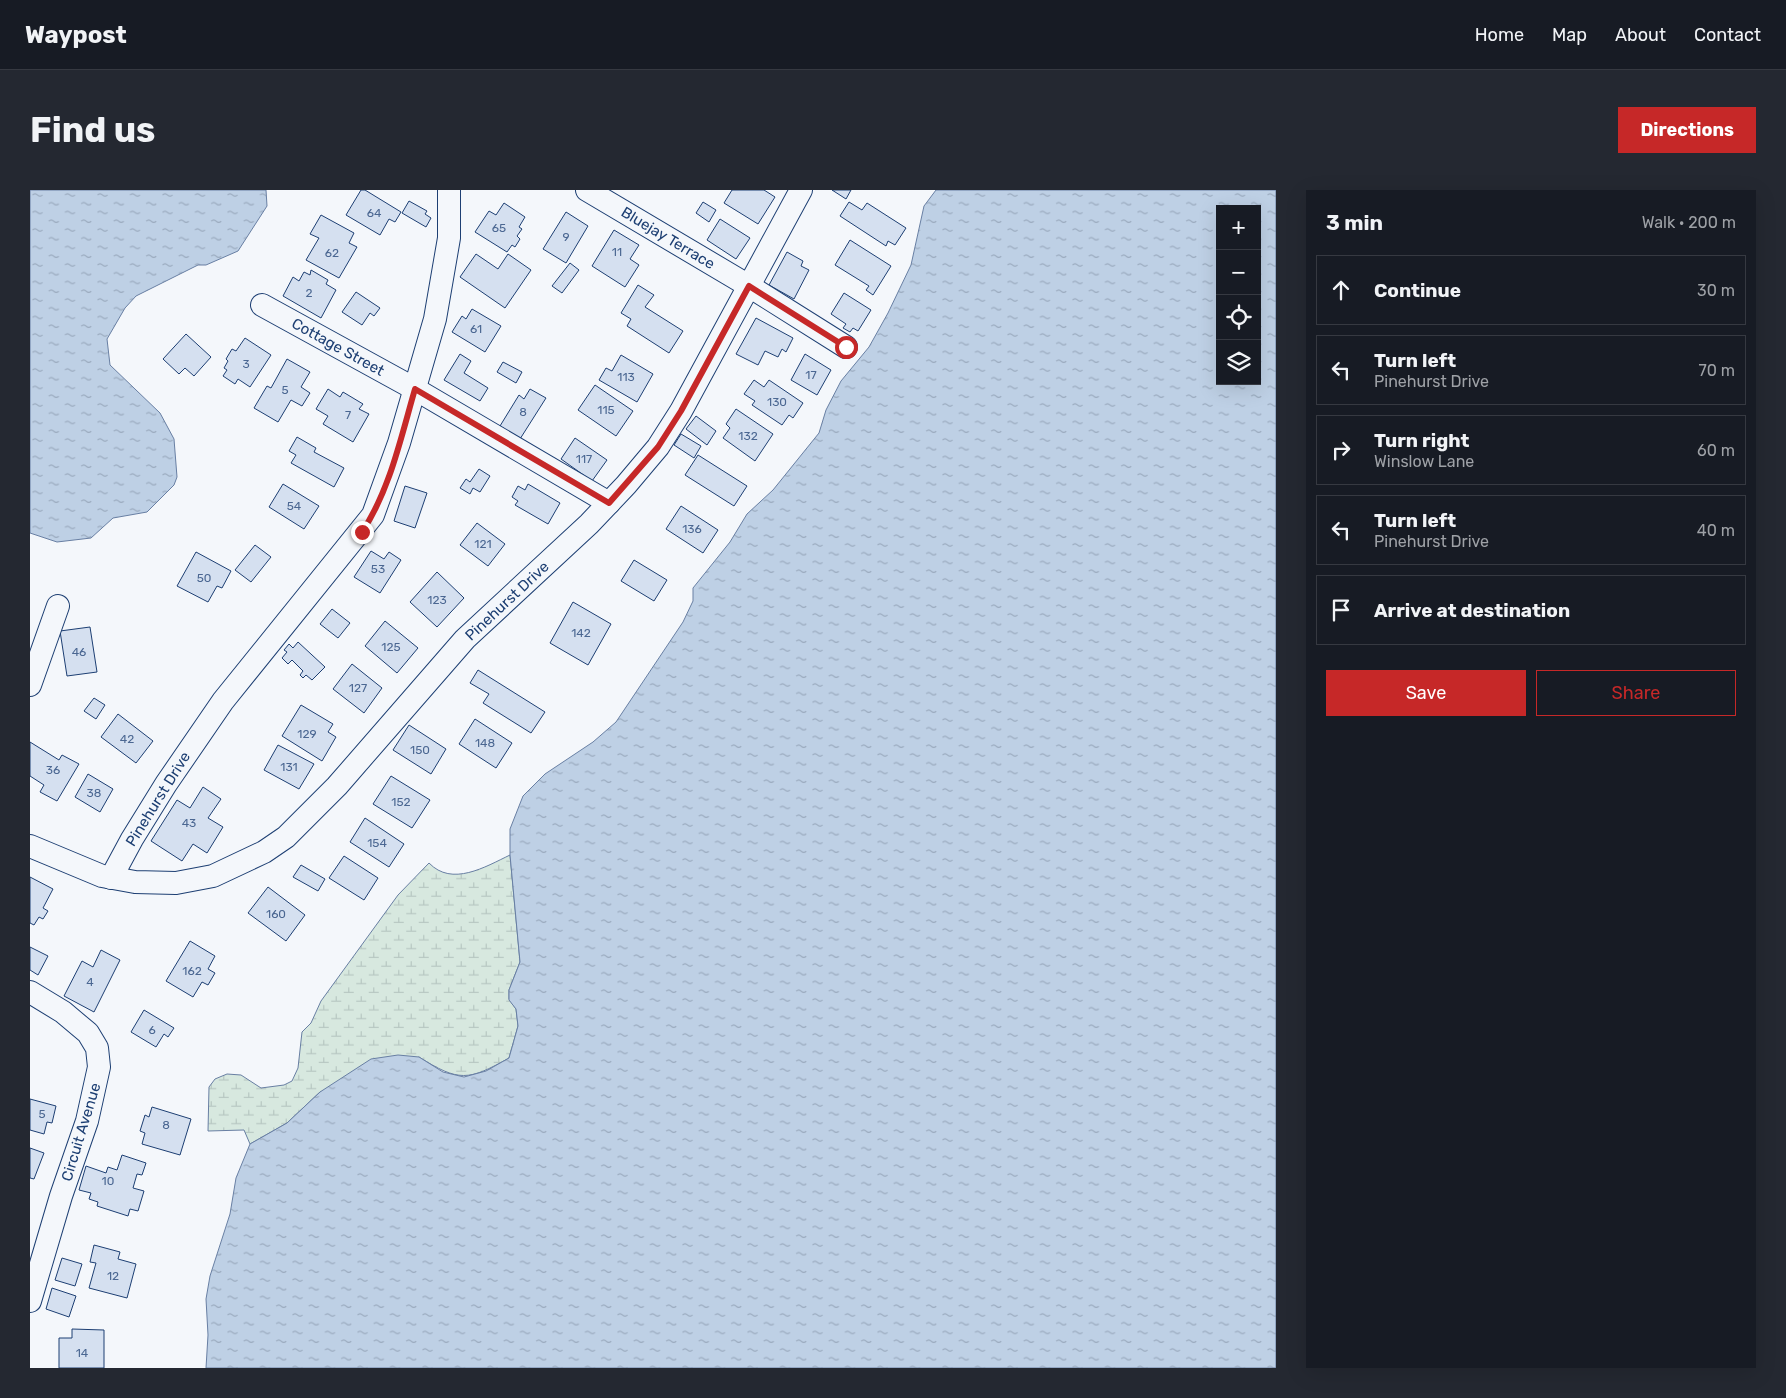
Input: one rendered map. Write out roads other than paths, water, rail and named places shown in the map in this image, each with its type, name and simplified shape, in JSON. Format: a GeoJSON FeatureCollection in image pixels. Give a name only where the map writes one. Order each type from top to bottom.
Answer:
{"type":"FeatureCollection","features":[{"type":"Feature","properties":{"kind":"street","name":"Pinehurst Drive"},"geometry":{"type":"LineString","coordinates":[[111,878],[132,839],[213,715],[262,651],[349,548],[373,515],[385,486],[415,389],[442,283],[449,238],[448,190]]}},
{"type":"Feature","properties":{"kind":"street","name":"Bluejay Terrace"},"geometry":{"type":"LineString","coordinates":[[587,190],[749,286],[846,347]]}},
{"type":"Feature","properties":{"kind":"street","name":"Pinehurst Drive"},"geometry":{"type":"LineString","coordinates":[[30,846],[82,869],[111,878],[150,884],[193,882],[227,870],[275,846],[297,827],[337,786],[466,639],[609,503],[663,440],[681,411],[801,190]]}},
{"type":"Feature","properties":{"kind":"street","name":"Cottage Street"},"geometry":{"type":"LineString","coordinates":[[262,305],[415,389],[609,503]]}},
{"type":"Feature","properties":{"kind":"street"},"geometry":{"type":"LineString","coordinates":[[30,686],[58,606]]}},
{"type":"Feature","properties":{"kind":"street","name":"Circuit Avenue"},"geometry":{"type":"LineString","coordinates":[[30,992],[63,1012],[88,1033],[97,1048],[99,1067],[87,1121],[61,1196],[30,1301]]}},
{"type":"Feature","properties":{"kind":"water"},"geometry":{"type":"Polygon","coordinates":[[[30,190],[266,190],[267,206],[238,251],[206,265],[198,265],[136,296],[125,308],[107,339],[110,365],[160,413],[174,439],[177,477],[174,485],[147,512],[113,518],[91,538],[57,542],[30,533],[30,190]]]}},
{"type":"Feature","properties":{"kind":"water"},"geometry":{"type":"Polygon","coordinates":[[[936,190],[1276,190],[1276,1368],[206,1368],[208,1335],[206,1299],[210,1276],[230,1214],[236,1178],[250,1144],[287,1123],[320,1092],[371,1059],[398,1055],[419,1057],[443,1072],[464,1077],[486,1071],[509,1058],[518,1026],[516,1009],[509,1000],[509,990],[520,962],[510,855],[510,829],[523,796],[545,774],[593,742],[616,722],[683,622],[693,601],[693,588],[730,542],[747,514],[773,490],[819,433],[826,410],[841,381],[869,347],[911,265],[924,206],[936,190]]]}}]}
